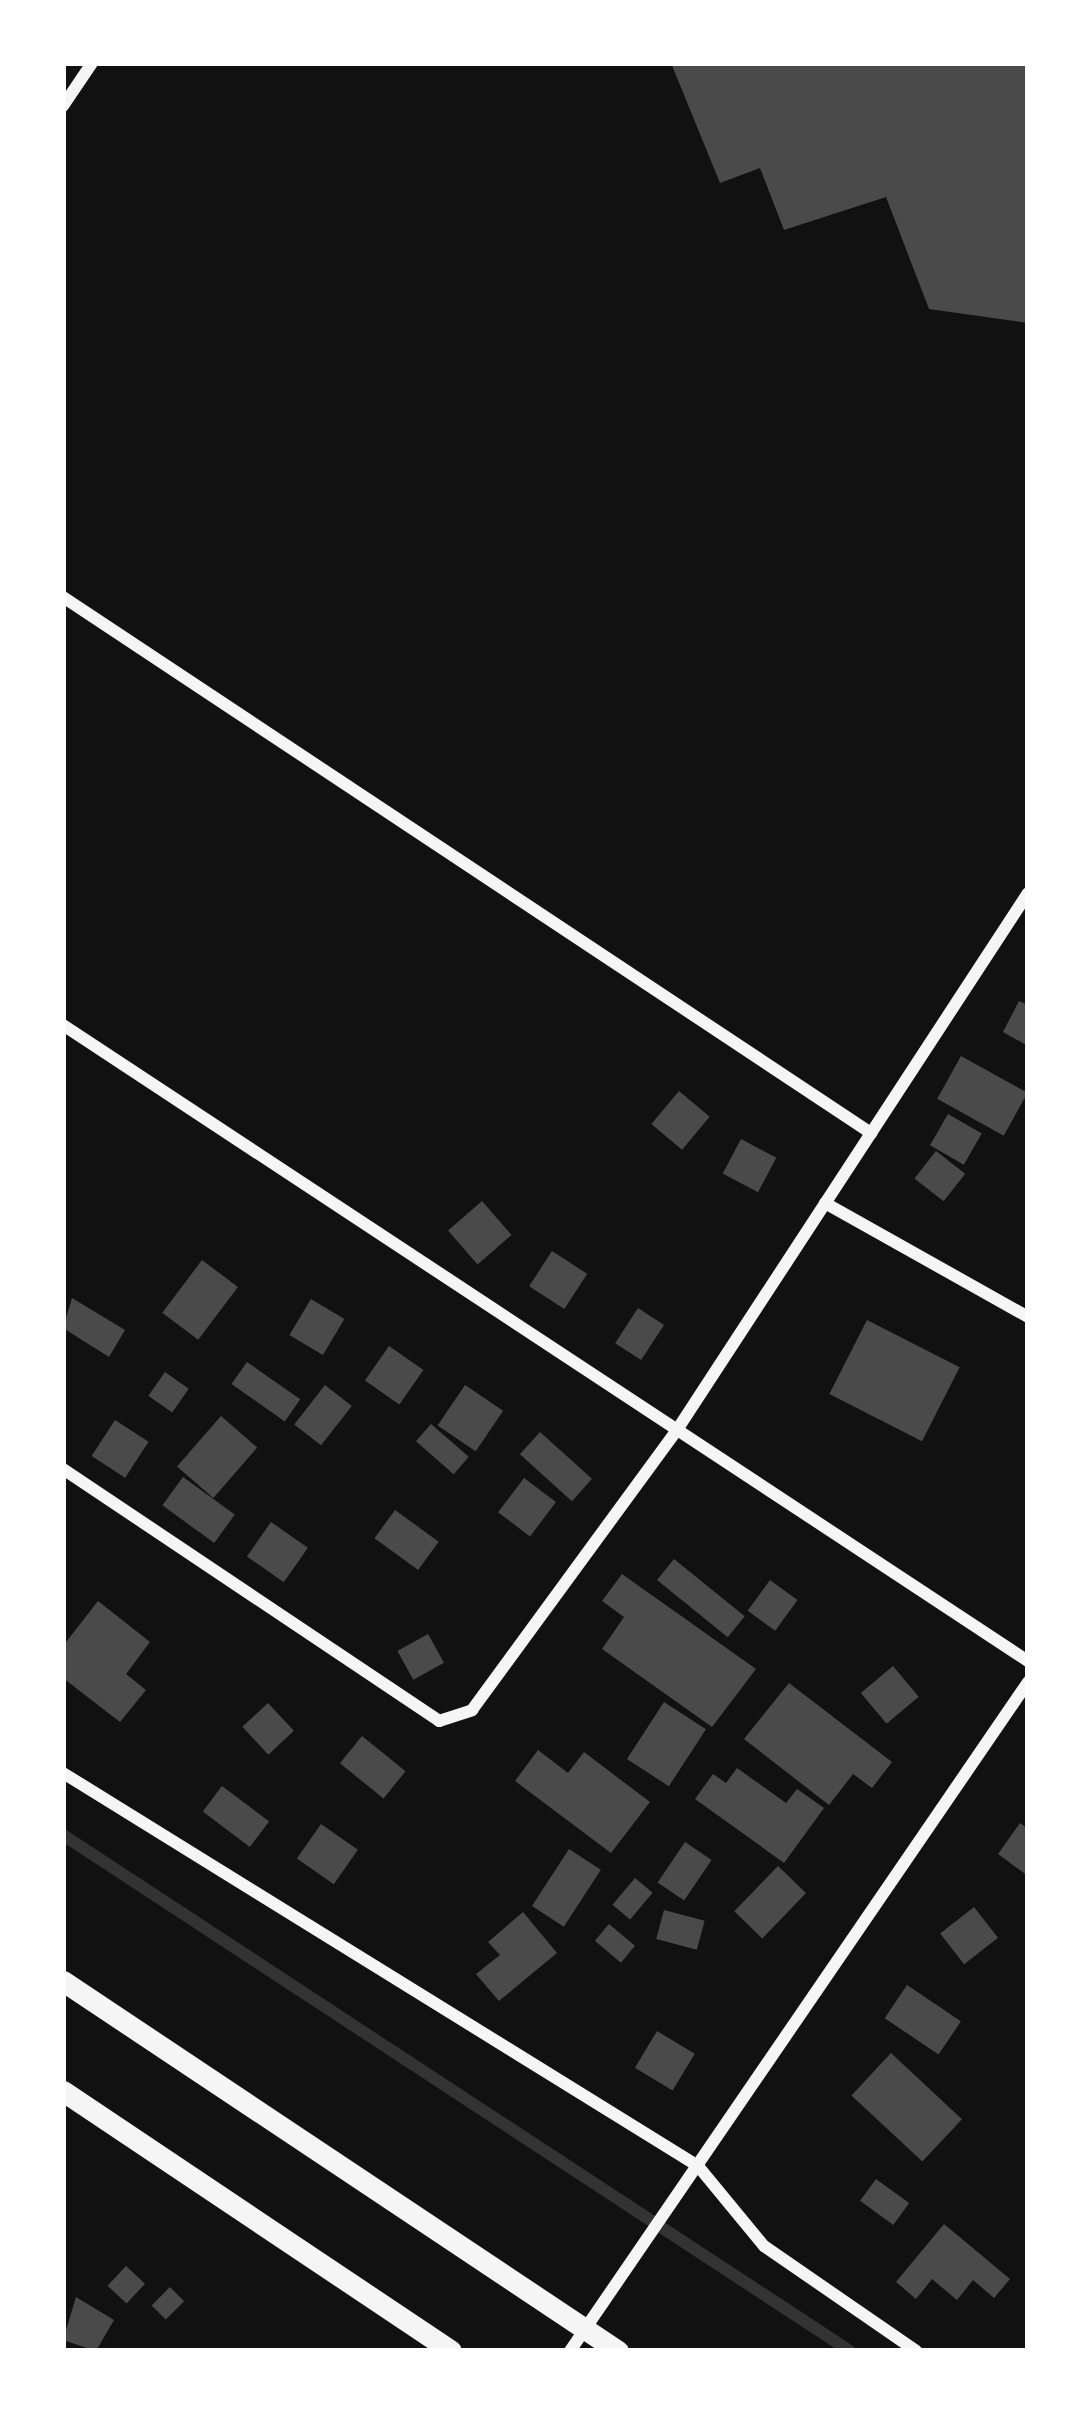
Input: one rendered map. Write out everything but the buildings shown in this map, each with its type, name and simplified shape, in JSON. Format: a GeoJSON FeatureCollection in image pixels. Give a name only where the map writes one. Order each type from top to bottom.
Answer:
{"type":"FeatureCollection","features":[{"type":"Feature","properties":{"kind":"street"},"geometry":{"type":"LineString","coordinates":[[63,106],[92,63]]}},
{"type":"Feature","properties":{"kind":"street"},"geometry":{"type":"LineString","coordinates":[[63,596],[871,1133]]}},
{"type":"Feature","properties":{"kind":"street"},"geometry":{"type":"LineString","coordinates":[[63,1468],[440,1721],[489,1697],[675,1433],[1028,893]]}},
{"type":"Feature","properties":{"kind":"street"},"geometry":{"type":"LineString","coordinates":[[63,1025],[675,1433],[1028,1661]]}},
{"type":"Feature","properties":{"kind":"street"},"geometry":{"type":"LineString","coordinates":[[825,1203],[1028,1316]]}},
{"type":"Feature","properties":{"kind":"street"},"geometry":{"type":"LineString","coordinates":[[570,2351],[1028,1682]]}},
{"type":"Feature","properties":{"kind":"street"},"geometry":{"type":"LineString","coordinates":[[63,1773],[698,2165],[764,2246],[916,2351]]}},
{"type":"Feature","properties":{"kind":"street"},"geometry":{"type":"LineString","coordinates":[[63,1981],[618,2351]]}},
{"type":"Feature","properties":{"kind":"street"},"geometry":{"type":"LineString","coordinates":[[63,2091],[451,2351]]}},
{"type":"Feature","properties":{"kind":"waterway"},"geometry":{"type":"LineString","coordinates":[[63,1835],[850,2351]]}}]}
